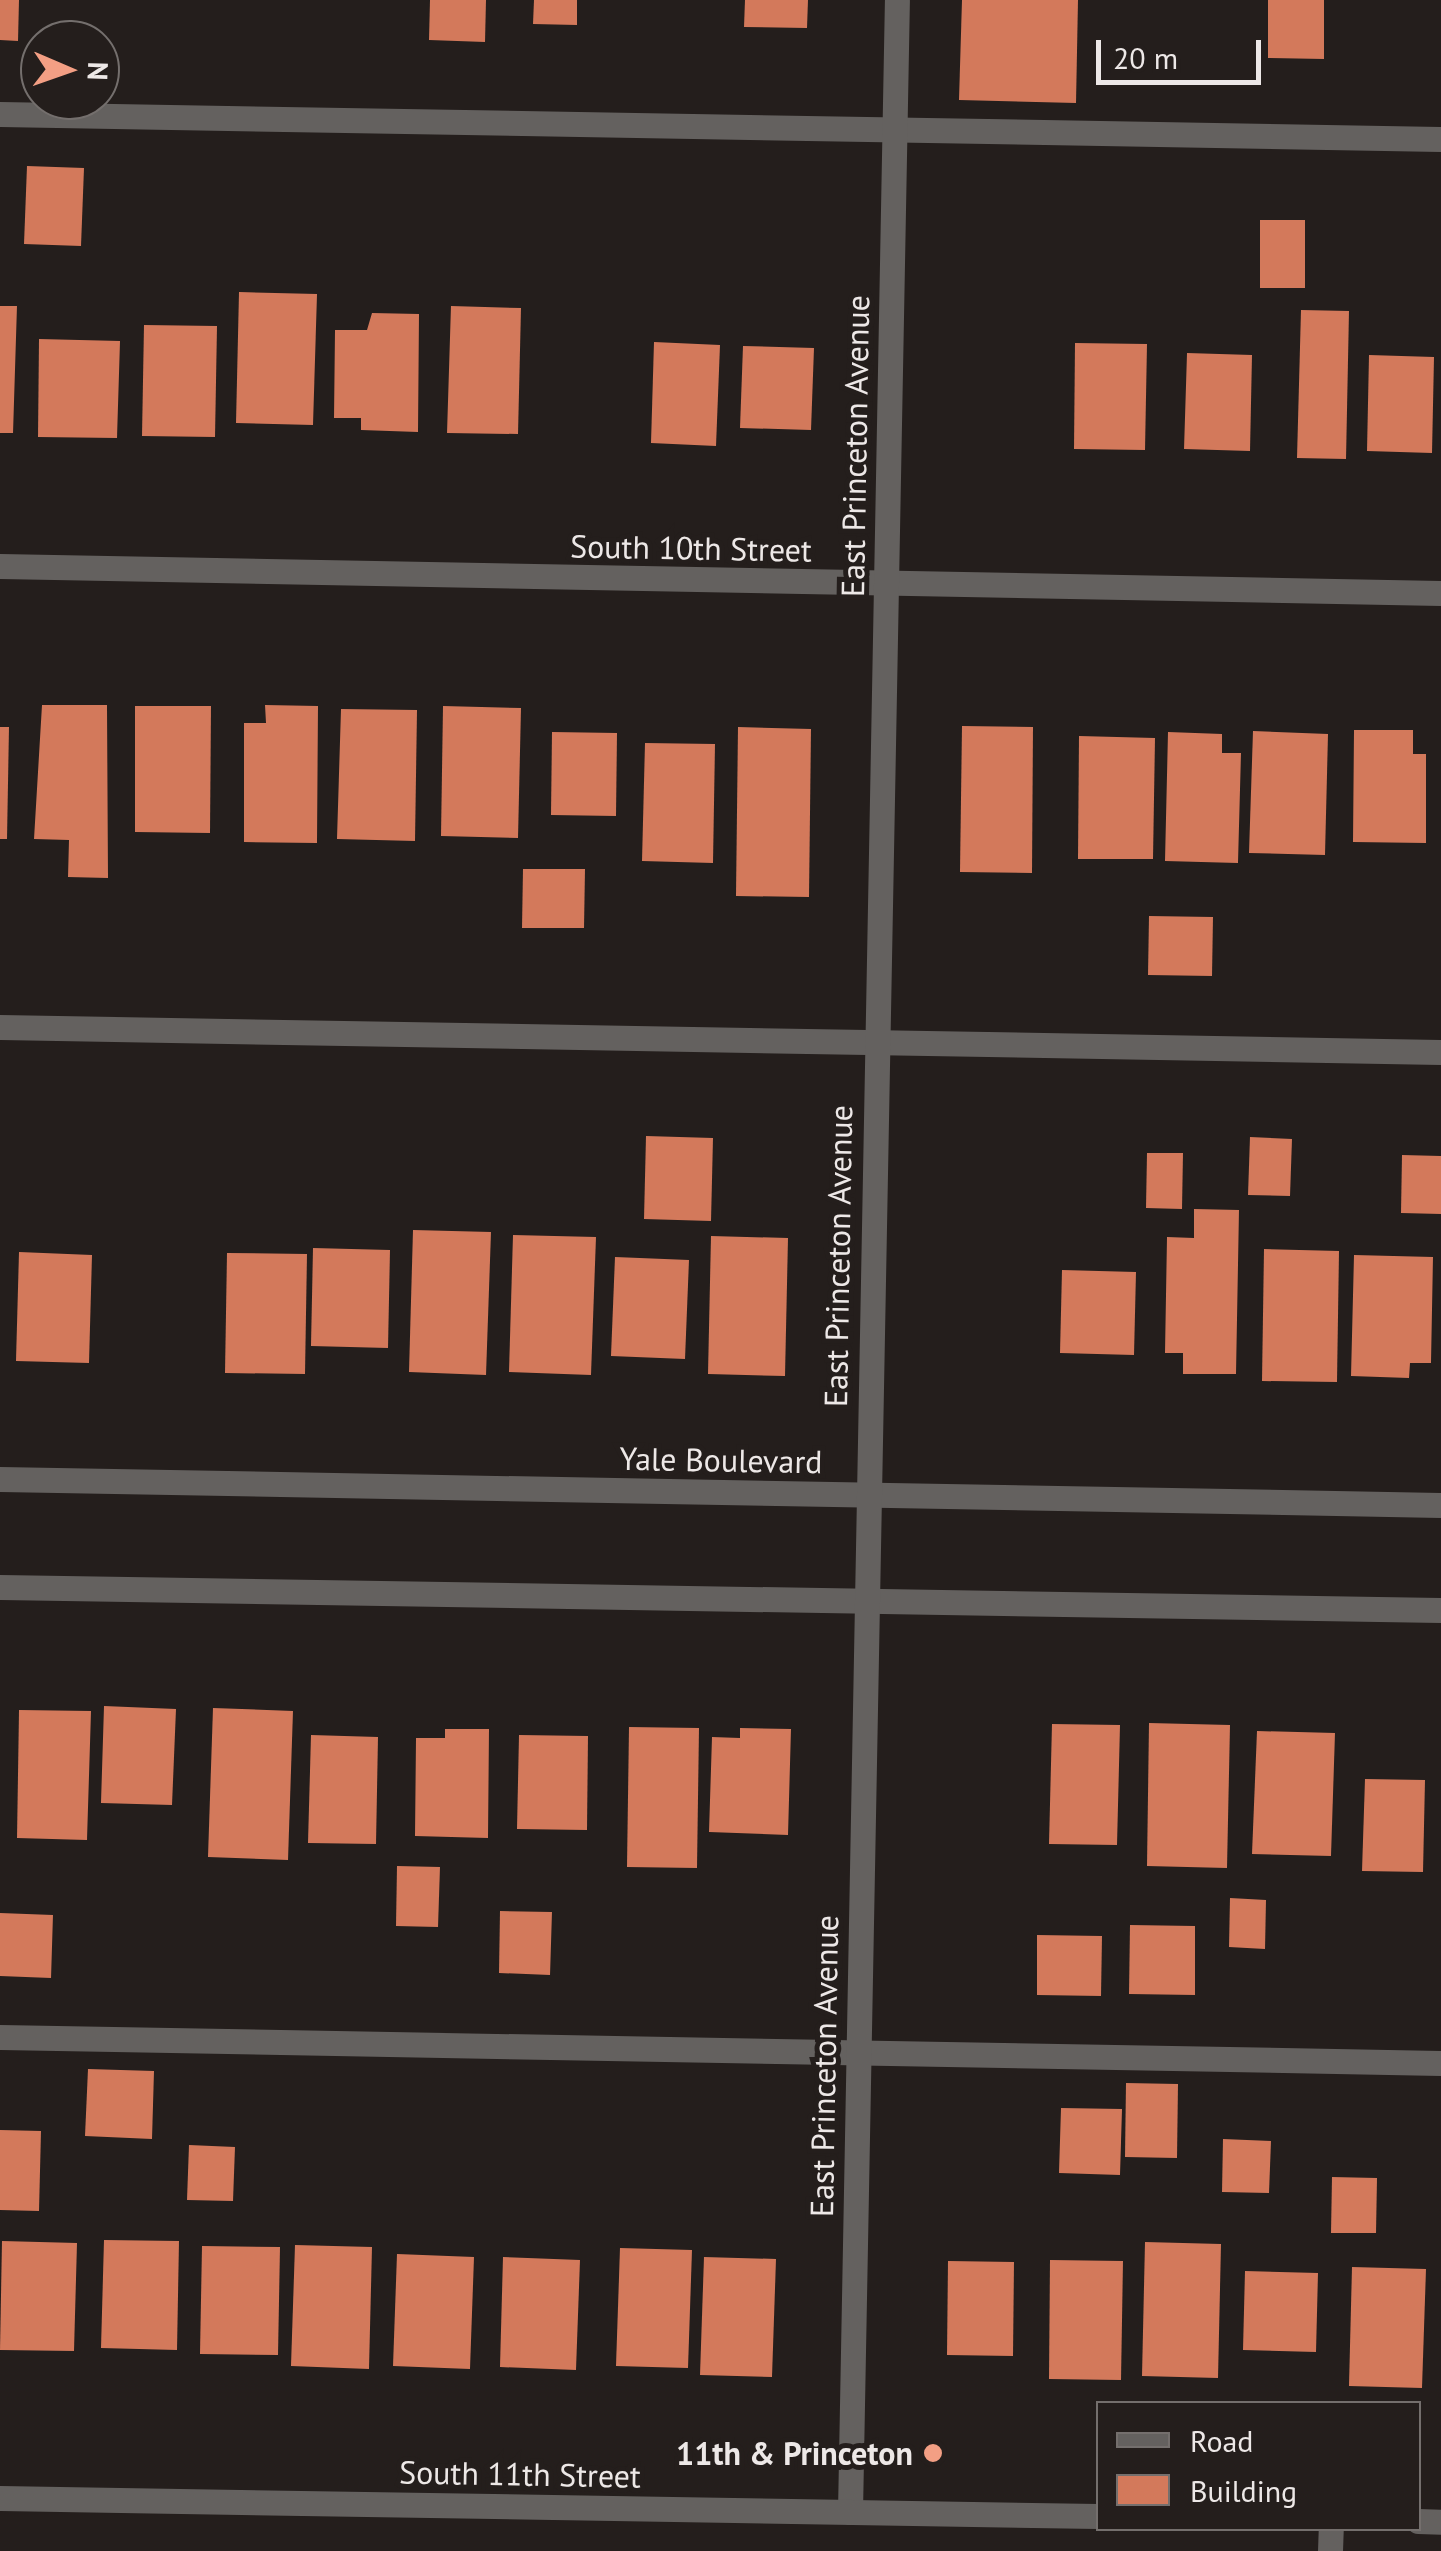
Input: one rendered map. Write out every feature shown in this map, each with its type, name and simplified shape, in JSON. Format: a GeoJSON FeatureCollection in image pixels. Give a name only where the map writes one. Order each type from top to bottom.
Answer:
{"type":"FeatureCollection","features":[{"type":"Feature","properties":{"kind":"street","name":"East Princeton Avenue"},"geometry":{"type":"LineString","coordinates":[[850,2512],[896,0]]}},
{"type":"Feature","properties":{"kind":"street"},"geometry":{"type":"LineString","coordinates":[[0,114],[1441,139]]}},
{"type":"Feature","properties":{"kind":"street","name":"South 10th Street"},"geometry":{"type":"LineString","coordinates":[[0,566],[1441,594]]}},
{"type":"Feature","properties":{"kind":"street"},"geometry":{"type":"LineString","coordinates":[[0,1027],[1441,1052]]}},
{"type":"Feature","properties":{"kind":"street","name":"Yale Boulevard"},"geometry":{"type":"LineString","coordinates":[[0,1479],[1441,1505]]}},
{"type":"Feature","properties":{"kind":"street"},"geometry":{"type":"LineString","coordinates":[[0,1587],[1441,1610]]}},
{"type":"Feature","properties":{"kind":"street"},"geometry":{"type":"LineString","coordinates":[[0,2037],[1441,2062]]}},
{"type":"Feature","properties":{"kind":"street","name":"South 11th Street"},"geometry":{"type":"LineString","coordinates":[[0,2498],[1096,2516]]}},
{"type":"Feature","properties":{"kind":"building"},"geometry":{"type":"Polygon","coordinates":[[[0,0],[19,0],[18,41],[0,40],[0,0]]]}},
{"type":"Feature","properties":{"kind":"building"},"geometry":{"type":"Polygon","coordinates":[[[430,0],[486,0],[485,42],[429,40],[430,0]]]}},
{"type":"Feature","properties":{"kind":"building"},"geometry":{"type":"Polygon","coordinates":[[[534,0],[577,0],[577,25],[533,24],[534,0]]]}},
{"type":"Feature","properties":{"kind":"building"},"geometry":{"type":"Polygon","coordinates":[[[745,0],[808,0],[807,28],[744,27],[745,0]]]}},
{"type":"Feature","properties":{"kind":"building"},"geometry":{"type":"Polygon","coordinates":[[[962,0],[1078,0],[1076,103],[959,100],[962,0]]]}},
{"type":"Feature","properties":{"kind":"building"},"geometry":{"type":"Polygon","coordinates":[[[1268,0],[1324,0],[1324,59],[1268,58],[1268,0]]]}},
{"type":"Feature","properties":{"kind":"building"},"geometry":{"type":"Polygon","coordinates":[[[27,166],[84,168],[81,246],[24,244],[27,166]]]}},
{"type":"Feature","properties":{"kind":"building"},"geometry":{"type":"Polygon","coordinates":[[[1260,220],[1305,220],[1305,288],[1260,288],[1260,220]]]}},
{"type":"Feature","properties":{"kind":"building"},"geometry":{"type":"Polygon","coordinates":[[[239,292],[317,294],[313,425],[236,423],[239,292]]]}},
{"type":"Feature","properties":{"kind":"building"},"geometry":{"type":"Polygon","coordinates":[[[0,306],[17,306],[13,433],[0,433],[0,306]]]}},
{"type":"Feature","properties":{"kind":"building"},"geometry":{"type":"Polygon","coordinates":[[[451,306],[521,308],[518,434],[447,433],[451,306]]]}},
{"type":"Feature","properties":{"kind":"building"},"geometry":{"type":"Polygon","coordinates":[[[1301,310],[1349,311],[1346,459],[1297,458],[1301,310]]]}},
{"type":"Feature","properties":{"kind":"building"},"geometry":{"type":"Polygon","coordinates":[[[372,313],[419,314],[418,432],[361,430],[361,418],[334,418],[335,330],[367,330],[372,313]]]}},
{"type":"Feature","properties":{"kind":"building"},"geometry":{"type":"Polygon","coordinates":[[[144,325],[217,326],[215,437],[142,436],[144,325]]]}},
{"type":"Feature","properties":{"kind":"building"},"geometry":{"type":"Polygon","coordinates":[[[39,339],[120,341],[117,438],[38,437],[39,339]]]}},
{"type":"Feature","properties":{"kind":"building"},"geometry":{"type":"Polygon","coordinates":[[[654,342],[720,345],[716,446],[651,443],[654,342]]]}},
{"type":"Feature","properties":{"kind":"building"},"geometry":{"type":"Polygon","coordinates":[[[1075,343],[1147,344],[1145,450],[1074,449],[1075,343]]]}},
{"type":"Feature","properties":{"kind":"building"},"geometry":{"type":"Polygon","coordinates":[[[743,346],[814,348],[811,430],[740,428],[743,346]]]}},
{"type":"Feature","properties":{"kind":"building"},"geometry":{"type":"Polygon","coordinates":[[[1187,353],[1252,355],[1250,451],[1184,449],[1187,353]]]}},
{"type":"Feature","properties":{"kind":"building"},"geometry":{"type":"Polygon","coordinates":[[[1369,355],[1434,357],[1432,453],[1367,451],[1369,355]]]}},
{"type":"Feature","properties":{"kind":"building"},"geometry":{"type":"Polygon","coordinates":[[[42,705],[107,705],[108,878],[68,877],[69,840],[34,839],[42,705]]]}},
{"type":"Feature","properties":{"kind":"building"},"geometry":{"type":"Polygon","coordinates":[[[265,705],[318,706],[317,843],[244,842],[244,723],[266,723],[265,705]]]}},
{"type":"Feature","properties":{"kind":"building"},"geometry":{"type":"Polygon","coordinates":[[[135,706],[211,706],[210,833],[135,832],[135,706]]]}},
{"type":"Feature","properties":{"kind":"building"},"geometry":{"type":"Polygon","coordinates":[[[443,706],[521,708],[518,838],[441,836],[443,706]]]}},
{"type":"Feature","properties":{"kind":"building"},"geometry":{"type":"Polygon","coordinates":[[[341,709],[417,710],[415,841],[337,839],[341,709]]]}},
{"type":"Feature","properties":{"kind":"building"},"geometry":{"type":"Polygon","coordinates":[[[962,726],[1033,727],[1032,873],[960,872],[962,726]]]}},
{"type":"Feature","properties":{"kind":"building"},"geometry":{"type":"Polygon","coordinates":[[[0,727],[9,727],[7,839],[0,839],[0,727]]]}},
{"type":"Feature","properties":{"kind":"building"},"geometry":{"type":"Polygon","coordinates":[[[738,727],[811,729],[809,897],[736,896],[738,727]]]}},
{"type":"Feature","properties":{"kind":"building"},"geometry":{"type":"Polygon","coordinates":[[[1354,730],[1413,730],[1413,754],[1426,754],[1426,843],[1353,842],[1354,730]]]}},
{"type":"Feature","properties":{"kind":"building"},"geometry":{"type":"Polygon","coordinates":[[[1253,731],[1328,734],[1325,855],[1249,853],[1253,731]]]}},
{"type":"Feature","properties":{"kind":"building"},"geometry":{"type":"Polygon","coordinates":[[[552,732],[617,733],[616,816],[551,815],[552,732]]]}},
{"type":"Feature","properties":{"kind":"building"},"geometry":{"type":"Polygon","coordinates":[[[1168,732],[1222,734],[1222,753],[1241,753],[1238,863],[1165,861],[1168,732]]]}},
{"type":"Feature","properties":{"kind":"building"},"geometry":{"type":"Polygon","coordinates":[[[1079,736],[1155,738],[1153,859],[1078,859],[1079,736]]]}},
{"type":"Feature","properties":{"kind":"building"},"geometry":{"type":"Polygon","coordinates":[[[645,743],[715,744],[713,863],[642,861],[645,743]]]}},
{"type":"Feature","properties":{"kind":"building"},"geometry":{"type":"Polygon","coordinates":[[[523,869],[585,869],[584,928],[522,928],[523,869]]]}},
{"type":"Feature","properties":{"kind":"building"},"geometry":{"type":"Polygon","coordinates":[[[1149,916],[1213,917],[1212,976],[1148,975],[1149,916]]]}},
{"type":"Feature","properties":{"kind":"building"},"geometry":{"type":"Polygon","coordinates":[[[646,1136],[713,1138],[711,1221],[644,1219],[646,1136]]]}},
{"type":"Feature","properties":{"kind":"building"},"geometry":{"type":"Polygon","coordinates":[[[1250,1137],[1292,1139],[1290,1196],[1248,1195],[1250,1137]]]}},
{"type":"Feature","properties":{"kind":"building"},"geometry":{"type":"Polygon","coordinates":[[[1147,1153],[1183,1153],[1182,1209],[1146,1208],[1147,1153]]]}},
{"type":"Feature","properties":{"kind":"building"},"geometry":{"type":"Polygon","coordinates":[[[1402,1155],[1441,1156],[1441,1214],[1401,1213],[1402,1155]]]}},
{"type":"Feature","properties":{"kind":"building"},"geometry":{"type":"Polygon","coordinates":[[[1194,1209],[1239,1210],[1236,1374],[1183,1374],[1183,1353],[1165,1353],[1167,1237],[1194,1238],[1194,1209]]]}},
{"type":"Feature","properties":{"kind":"building"},"geometry":{"type":"Polygon","coordinates":[[[413,1230],[491,1232],[486,1375],[409,1372],[413,1230]]]}},
{"type":"Feature","properties":{"kind":"building"},"geometry":{"type":"Polygon","coordinates":[[[513,1235],[596,1237],[591,1375],[509,1372],[513,1235]]]}},
{"type":"Feature","properties":{"kind":"building"},"geometry":{"type":"Polygon","coordinates":[[[711,1236],[788,1238],[785,1376],[708,1374],[711,1236]]]}},
{"type":"Feature","properties":{"kind":"building"},"geometry":{"type":"Polygon","coordinates":[[[313,1248],[390,1250],[388,1348],[311,1346],[313,1248]]]}},
{"type":"Feature","properties":{"kind":"building"},"geometry":{"type":"Polygon","coordinates":[[[1264,1249],[1339,1251],[1337,1382],[1262,1381],[1264,1249]]]}},
{"type":"Feature","properties":{"kind":"building"},"geometry":{"type":"Polygon","coordinates":[[[19,1252],[92,1255],[89,1363],[16,1361],[19,1252]]]}},
{"type":"Feature","properties":{"kind":"building"},"geometry":{"type":"Polygon","coordinates":[[[227,1253],[307,1254],[305,1374],[225,1373],[227,1253]]]}},
{"type":"Feature","properties":{"kind":"building"},"geometry":{"type":"Polygon","coordinates":[[[1354,1255],[1433,1257],[1431,1363],[1410,1363],[1409,1378],[1351,1376],[1354,1255]]]}},
{"type":"Feature","properties":{"kind":"building"},"geometry":{"type":"Polygon","coordinates":[[[615,1257],[689,1260],[685,1359],[611,1356],[615,1257]]]}},
{"type":"Feature","properties":{"kind":"building"},"geometry":{"type":"Polygon","coordinates":[[[1062,1270],[1136,1272],[1134,1355],[1060,1353],[1062,1270]]]}},
{"type":"Feature","properties":{"kind":"building"},"geometry":{"type":"Polygon","coordinates":[[[104,1706],[176,1709],[172,1805],[101,1803],[104,1706]]]}},
{"type":"Feature","properties":{"kind":"building"},"geometry":{"type":"Polygon","coordinates":[[[213,1708],[293,1711],[288,1860],[208,1857],[213,1708]]]}},
{"type":"Feature","properties":{"kind":"building"},"geometry":{"type":"Polygon","coordinates":[[[19,1710],[91,1711],[87,1840],[17,1838],[19,1710]]]}},
{"type":"Feature","properties":{"kind":"building"},"geometry":{"type":"Polygon","coordinates":[[[1149,1723],[1230,1725],[1227,1868],[1147,1866],[1149,1723]]]}},
{"type":"Feature","properties":{"kind":"building"},"geometry":{"type":"Polygon","coordinates":[[[1052,1724],[1120,1725],[1117,1845],[1049,1844],[1052,1724]]]}},
{"type":"Feature","properties":{"kind":"building"},"geometry":{"type":"Polygon","coordinates":[[[629,1727],[699,1728],[697,1868],[627,1867],[629,1727]]]}},
{"type":"Feature","properties":{"kind":"building"},"geometry":{"type":"Polygon","coordinates":[[[740,1728],[791,1729],[788,1835],[709,1832],[712,1737],[740,1738],[740,1728]]]}},
{"type":"Feature","properties":{"kind":"building"},"geometry":{"type":"Polygon","coordinates":[[[445,1729],[489,1729],[488,1838],[415,1836],[416,1738],[445,1738],[445,1729]]]}},
{"type":"Feature","properties":{"kind":"building"},"geometry":{"type":"Polygon","coordinates":[[[1257,1731],[1335,1733],[1331,1856],[1252,1854],[1257,1731]]]}},
{"type":"Feature","properties":{"kind":"building"},"geometry":{"type":"Polygon","coordinates":[[[311,1735],[378,1737],[376,1844],[308,1843],[311,1735]]]}},
{"type":"Feature","properties":{"kind":"building"},"geometry":{"type":"Polygon","coordinates":[[[519,1735],[588,1736],[587,1830],[517,1829],[519,1735]]]}},
{"type":"Feature","properties":{"kind":"building"},"geometry":{"type":"Polygon","coordinates":[[[1365,1779],[1425,1780],[1423,1872],[1362,1871],[1365,1779]]]}},
{"type":"Feature","properties":{"kind":"building"},"geometry":{"type":"Polygon","coordinates":[[[397,1866],[440,1867],[438,1927],[396,1926],[397,1866]]]}},
{"type":"Feature","properties":{"kind":"building"},"geometry":{"type":"Polygon","coordinates":[[[1230,1898],[1266,1900],[1265,1949],[1229,1947],[1230,1898]]]}},
{"type":"Feature","properties":{"kind":"building"},"geometry":{"type":"Polygon","coordinates":[[[500,1911],[552,1912],[550,1975],[499,1973],[500,1911]]]}},
{"type":"Feature","properties":{"kind":"building"},"geometry":{"type":"Polygon","coordinates":[[[0,1913],[53,1915],[51,1978],[0,1976],[0,1913]]]}},
{"type":"Feature","properties":{"kind":"building"},"geometry":{"type":"Polygon","coordinates":[[[1130,1925],[1195,1926],[1195,1995],[1129,1994],[1130,1925]]]}},
{"type":"Feature","properties":{"kind":"building"},"geometry":{"type":"Polygon","coordinates":[[[1037,1935],[1102,1936],[1101,1996],[1037,1995],[1037,1935]]]}},
{"type":"Feature","properties":{"kind":"building"},"geometry":{"type":"Polygon","coordinates":[[[88,2069],[154,2071],[152,2139],[85,2136],[88,2069]]]}},
{"type":"Feature","properties":{"kind":"building"},"geometry":{"type":"Polygon","coordinates":[[[1126,2083],[1178,2084],[1177,2158],[1125,2157],[1126,2083]]]}},
{"type":"Feature","properties":{"kind":"building"},"geometry":{"type":"Polygon","coordinates":[[[1061,2108],[1122,2109],[1120,2175],[1059,2173],[1061,2108]]]}},
{"type":"Feature","properties":{"kind":"building"},"geometry":{"type":"Polygon","coordinates":[[[0,2130],[41,2131],[39,2211],[0,2210],[0,2130]]]}},
{"type":"Feature","properties":{"kind":"building"},"geometry":{"type":"Polygon","coordinates":[[[1223,2139],[1271,2141],[1269,2193],[1222,2192],[1223,2139]]]}},
{"type":"Feature","properties":{"kind":"building"},"geometry":{"type":"Polygon","coordinates":[[[189,2145],[235,2147],[233,2201],[187,2200],[189,2145]]]}},
{"type":"Feature","properties":{"kind":"building"},"geometry":{"type":"Polygon","coordinates":[[[1332,2177],[1377,2178],[1376,2233],[1331,2233],[1332,2177]]]}},
{"type":"Feature","properties":{"kind":"building"},"geometry":{"type":"Polygon","coordinates":[[[104,2240],[179,2241],[177,2350],[101,2348],[104,2240]]]}},
{"type":"Feature","properties":{"kind":"building"},"geometry":{"type":"Polygon","coordinates":[[[2,2241],[77,2243],[74,2351],[0,2350],[2,2241]]]}},
{"type":"Feature","properties":{"kind":"building"},"geometry":{"type":"Polygon","coordinates":[[[1145,2242],[1221,2244],[1218,2378],[1142,2376],[1145,2242]]]}},
{"type":"Feature","properties":{"kind":"building"},"geometry":{"type":"Polygon","coordinates":[[[295,2245],[372,2247],[369,2369],[291,2366],[295,2245]]]}},
{"type":"Feature","properties":{"kind":"building"},"geometry":{"type":"Polygon","coordinates":[[[202,2246],[280,2247],[278,2355],[200,2354],[202,2246]]]}},
{"type":"Feature","properties":{"kind":"building"},"geometry":{"type":"Polygon","coordinates":[[[620,2248],[692,2250],[688,2368],[616,2366],[620,2248]]]}},
{"type":"Feature","properties":{"kind":"building"},"geometry":{"type":"Polygon","coordinates":[[[397,2254],[474,2257],[470,2369],[393,2366],[397,2254]]]}},
{"type":"Feature","properties":{"kind":"building"},"geometry":{"type":"Polygon","coordinates":[[[503,2257],[580,2260],[576,2370],[500,2367],[503,2257]]]}},
{"type":"Feature","properties":{"kind":"building"},"geometry":{"type":"Polygon","coordinates":[[[704,2257],[776,2259],[772,2377],[700,2375],[704,2257]]]}},
{"type":"Feature","properties":{"kind":"building"},"geometry":{"type":"Polygon","coordinates":[[[1050,2260],[1123,2261],[1121,2380],[1049,2379],[1050,2260]]]}},
{"type":"Feature","properties":{"kind":"building"},"geometry":{"type":"Polygon","coordinates":[[[948,2261],[1014,2262],[1013,2356],[947,2355],[948,2261]]]}},
{"type":"Feature","properties":{"kind":"building"},"geometry":{"type":"Polygon","coordinates":[[[1352,2267],[1426,2269],[1422,2388],[1349,2386],[1352,2267]]]}},
{"type":"Feature","properties":{"kind":"building"},"geometry":{"type":"Polygon","coordinates":[[[1245,2271],[1318,2273],[1316,2352],[1243,2350],[1245,2271]]]}},
{"type":"Feature","properties":{"kind":"place","name":"11th & Princeton"},"geometry":{"type":"Point","coordinates":[933,2453]}}]}
